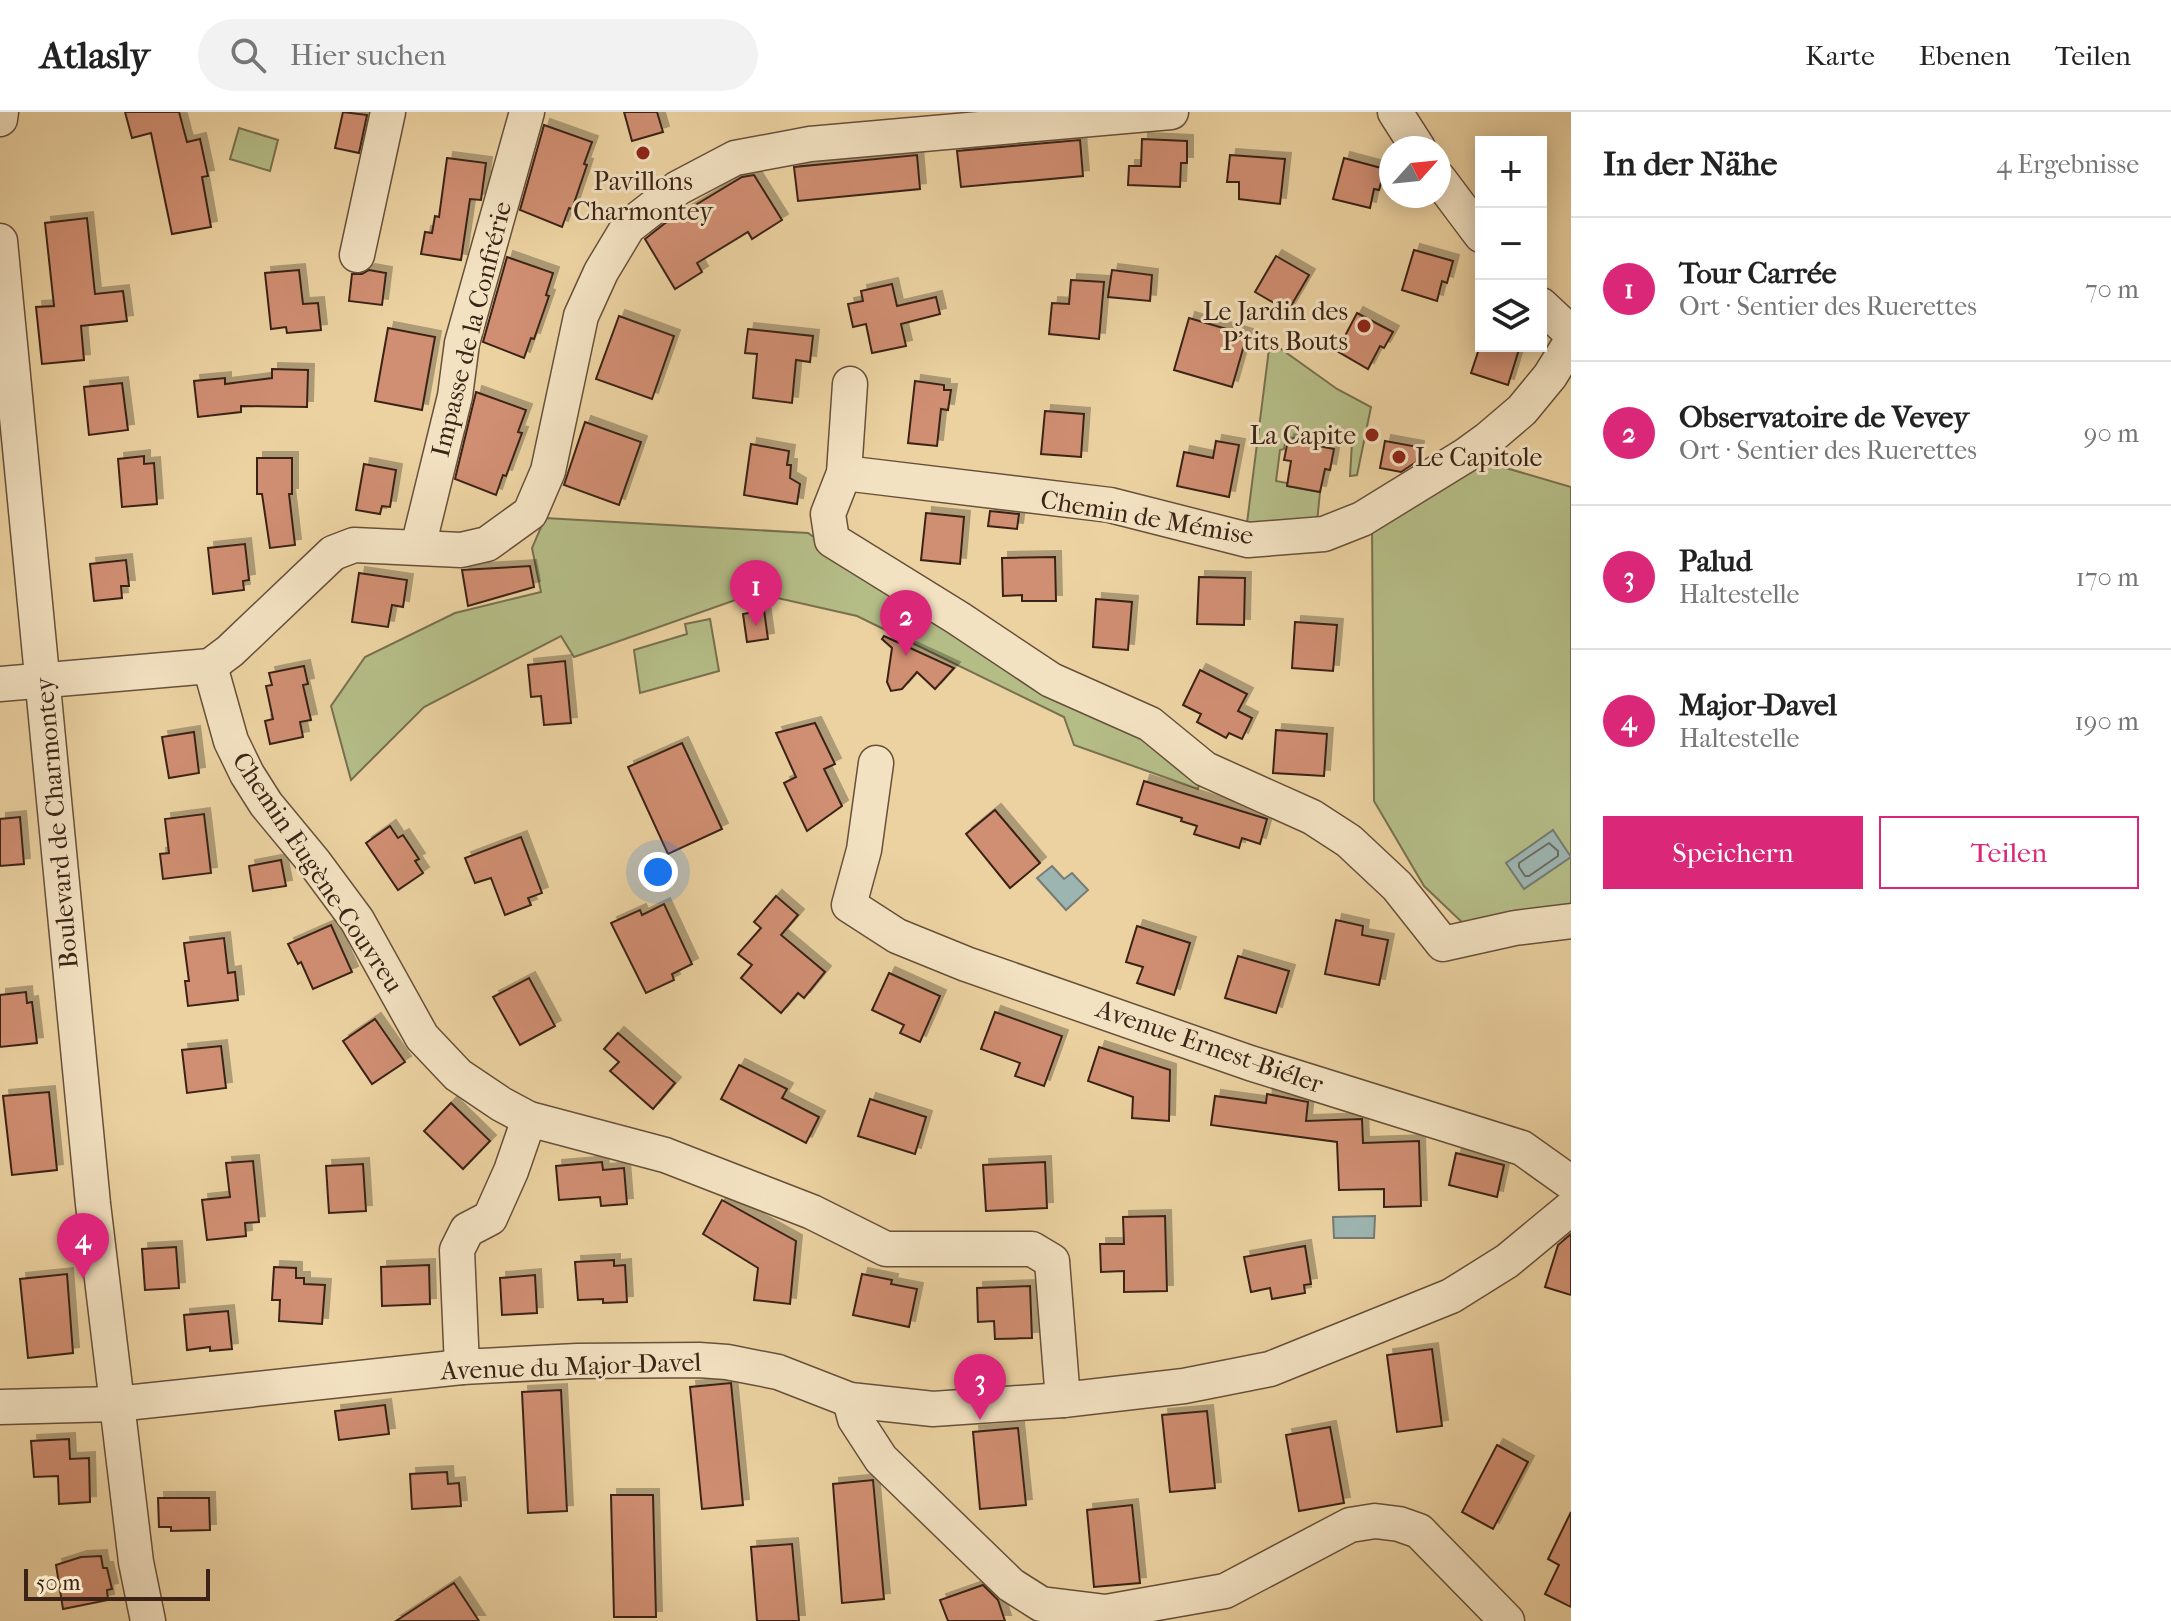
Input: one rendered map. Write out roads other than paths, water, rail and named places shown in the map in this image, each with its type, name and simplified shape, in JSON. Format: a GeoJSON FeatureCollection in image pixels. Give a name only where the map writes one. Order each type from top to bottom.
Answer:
{"type":"FeatureCollection","features":[{"type":"Feature","properties":{"kind":"street"},"geometry":{"type":"LineString","coordinates":[[0,119],[1,112]]}},
{"type":"Feature","properties":{"kind":"street"},"geometry":{"type":"LineString","coordinates":[[357,255],[388,112]]}},
{"type":"Feature","properties":{"kind":"street","name":"Impasse de la Confrérie"},"geometry":{"type":"LineString","coordinates":[[418,547],[455,396],[462,343],[527,112]]}},
{"type":"Feature","properties":{"kind":"street"},"geometry":{"type":"LineString","coordinates":[[0,684],[210,666],[230,651],[333,553],[354,545],[461,550],[487,544],[530,513],[548,471],[581,316],[601,272],[628,227],[678,188],[735,158],[810,144],[1171,112]]}},
{"type":"Feature","properties":{"kind":"street"},"geometry":{"type":"LineString","coordinates":[[1395,112],[1410,136]]}},
{"type":"Feature","properties":{"kind":"street"},"geometry":{"type":"LineString","coordinates":[[1451,195],[1475,227]]}},
{"type":"Feature","properties":{"kind":"street","name":"Boulevard de Charmontey"},"geometry":{"type":"LineString","coordinates":[[0,241],[93,1204],[136,1562],[148,1621]]}},
{"type":"Feature","properties":{"kind":"street"},"geometry":{"type":"LineString","coordinates":[[1547,311],[1571,333]]}},
{"type":"Feature","properties":{"kind":"street","name":"Chemin de Mémise"},"geometry":{"type":"LineString","coordinates":[[844,473],[1110,505],[1248,540],[1324,534],[1362,519],[1488,439],[1522,410],[1550,376],[1571,342]]}},
{"type":"Feature","properties":{"kind":"street"},"geometry":{"type":"LineString","coordinates":[[850,384],[844,473],[828,514],[832,540],[1051,680],[1150,724],[1205,769],[1312,817],[1349,841],[1397,886],[1443,944],[1515,928],[1571,921]]}},
{"type":"Feature","properties":{"kind":"street","name":"Chemin Eugène-Couvreu"},"geometry":{"type":"LineString","coordinates":[[210,666],[231,741],[247,774],[266,804],[357,920],[422,1037],[458,1075],[529,1119],[665,1155],[812,1212],[886,1249],[1032,1249],[1052,1261],[1063,1400]]}},
{"type":"Feature","properties":{"kind":"street","name":"Avenue Ernest-Biéler"},"geometry":{"type":"LineString","coordinates":[[876,763],[864,850],[849,905],[897,936],[966,964],[1250,1063],[1522,1148],[1571,1183]]}},
{"type":"Feature","properties":{"kind":"street"},"geometry":{"type":"LineString","coordinates":[[462,1367],[457,1250],[467,1230],[490,1218],[529,1119]]}},
{"type":"Feature","properties":{"kind":"street","name":"Avenue du Major-Davel"},"geometry":{"type":"LineString","coordinates":[[0,1407],[116,1404],[462,1367],[577,1361],[699,1360],[778,1372],[850,1400],[933,1409],[1063,1400],[1184,1386],[1270,1369],[1451,1296],[1507,1261],[1571,1208]]}},
{"type":"Feature","properties":{"kind":"street"},"geometry":{"type":"LineString","coordinates":[[850,1400],[855,1419],[881,1459],[1011,1585],[1041,1604],[1106,1612],[1225,1591],[1350,1525],[1375,1521],[1419,1531],[1507,1621]]}},
{"type":"Feature","properties":{"kind":"water"},"geometry":{"type":"Polygon","coordinates":[[[1553,830],[1571,857],[1524,889],[1506,863],[1553,830]]]}},
{"type":"Feature","properties":{"kind":"water"},"geometry":{"type":"Polygon","coordinates":[[[1052,866],[1064,879],[1072,873],[1088,890],[1066,910],[1037,878],[1052,866]]]}},
{"type":"Feature","properties":{"kind":"water"},"geometry":{"type":"Polygon","coordinates":[[[1375,1216],[1374,1238],[1334,1238],[1333,1217],[1375,1216]]]}},
{"type":"Feature","properties":{"kind":"place","name":"Pavillons Charmontey"},"geometry":{"type":"Point","coordinates":[643,153]}},
{"type":"Feature","properties":{"kind":"place","name":"Le Jardin des P'tits Bouts"},"geometry":{"type":"Point","coordinates":[1364,326]}},
{"type":"Feature","properties":{"kind":"place","name":"La Capite"},"geometry":{"type":"Point","coordinates":[1372,435]}},
{"type":"Feature","properties":{"kind":"place","name":"Le Capitole"},"geometry":{"type":"Point","coordinates":[1399,457]}},
{"type":"Feature","properties":{"kind":"place","name":"Tour Carrée"},"geometry":{"type":"Point","coordinates":[756,626]}},
{"type":"Feature","properties":{"kind":"place","name":"Observatoire de Vevey"},"geometry":{"type":"Point","coordinates":[906,656]}},
{"type":"Feature","properties":{"kind":"place","name":"Major-Davel"},"geometry":{"type":"Point","coordinates":[83,1279]}},
{"type":"Feature","properties":{"kind":"place","name":"Palud"},"geometry":{"type":"Point","coordinates":[980,1420]}}]}
